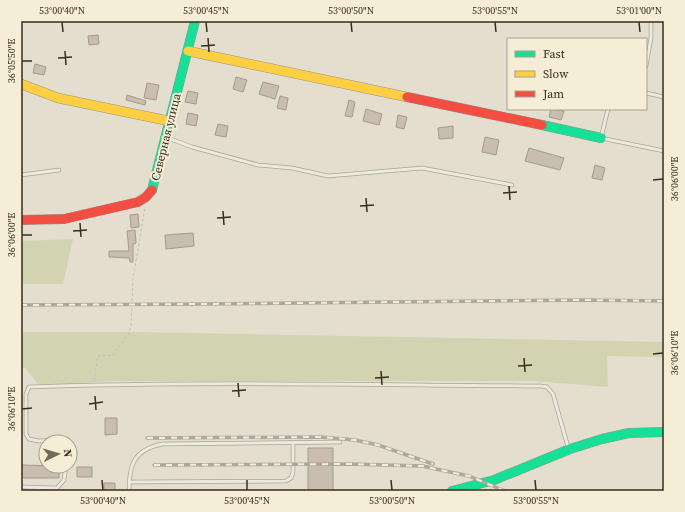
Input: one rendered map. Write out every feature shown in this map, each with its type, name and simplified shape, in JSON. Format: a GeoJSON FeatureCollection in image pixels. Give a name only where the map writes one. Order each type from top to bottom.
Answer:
{"type":"FeatureCollection","features":[{"type":"Feature","properties":{"kind":"street","name":"Северная улица"},"geometry":{"type":"LineString","coordinates":[[146,197],[153,189],[195,21]]}},
{"type":"Feature","properties":{"kind":"street"},"geometry":{"type":"LineString","coordinates":[[188,51],[601,138]]}},
{"type":"Feature","properties":{"kind":"street"},"geometry":{"type":"LineString","coordinates":[[21,84],[58,98],[169,121]]}},
{"type":"Feature","properties":{"kind":"street"},"geometry":{"type":"LineString","coordinates":[[21,220],[64,219],[138,202],[146,197]]}},
{"type":"Feature","properties":{"kind":"street"},"geometry":{"type":"LineString","coordinates":[[452,491],[492,481],[568,449],[601,438],[638,432],[664,432]]}},
{"type":"Feature","properties":{"kind":"lane"},"geometry":{"type":"LineString","coordinates":[[647,60],[651,38],[651,21]]}},
{"type":"Feature","properties":{"kind":"lane"},"geometry":{"type":"LineString","coordinates":[[647,93],[664,97]]}},
{"type":"Feature","properties":{"kind":"lane"},"geometry":{"type":"LineString","coordinates":[[608,110],[601,138],[664,151]]}},
{"type":"Feature","properties":{"kind":"lane"},"geometry":{"type":"LineString","coordinates":[[166,137],[192,147],[258,165],[292,168],[328,176],[422,168],[512,185]]}},
{"type":"Feature","properties":{"kind":"lane"},"geometry":{"type":"LineString","coordinates":[[21,175],[59,170]]}},
{"type":"Feature","properties":{"kind":"lane"},"geometry":{"type":"LineString","coordinates":[[38,441],[29,439],[26,434],[26,394],[29,387],[94,385],[541,386],[547,387],[553,394],[568,449]]}},
{"type":"Feature","properties":{"kind":"lane"},"geometry":{"type":"LineString","coordinates":[[129,491],[130,467],[136,458],[145,450],[162,444],[340,442]]}},
{"type":"Feature","properties":{"kind":"lane"},"geometry":{"type":"LineString","coordinates":[[129,482],[286,481],[291,478],[293,473],[293,443]]}},
{"type":"Feature","properties":{"kind":"lane"},"geometry":{"type":"LineString","coordinates":[[21,487],[58,489],[64,480],[65,474]]}},
{"type":"Feature","properties":{"kind":"path"},"geometry":{"type":"LineString","coordinates":[[94,385],[98,356],[113,355],[128,335],[131,326],[133,279],[146,197]]}},
{"type":"Feature","properties":{"kind":"green space"},"geometry":{"type":"Polygon","coordinates":[[[73,239],[63,284],[21,284],[21,241],[73,239]]]}},
{"type":"Feature","properties":{"kind":"green space"},"geometry":{"type":"Polygon","coordinates":[[[21,332],[141,332],[664,342],[664,357],[607,356],[608,387],[535,381],[118,381],[39,385],[25,368],[21,368],[21,332]]]}},
{"type":"Feature","properties":{"kind":"building"},"geometry":{"type":"Polygon","coordinates":[[[98,35],[99,44],[89,45],[88,36],[98,35]]]}},
{"type":"Feature","properties":{"kind":"building"},"geometry":{"type":"Polygon","coordinates":[[[35,64],[46,67],[44,75],[33,73],[35,64]]]}},
{"type":"Feature","properties":{"kind":"building"},"geometry":{"type":"Polygon","coordinates":[[[236,77],[247,80],[243,92],[233,89],[236,77]]]}},
{"type":"Feature","properties":{"kind":"building"},"geometry":{"type":"Polygon","coordinates":[[[263,82],[279,86],[275,99],[259,94],[263,82]]]}},
{"type":"Feature","properties":{"kind":"building"},"geometry":{"type":"Polygon","coordinates":[[[147,83],[159,85],[156,100],[144,98],[147,83]]]}},
{"type":"Feature","properties":{"kind":"building"},"geometry":{"type":"Polygon","coordinates":[[[188,91],[198,93],[196,104],[185,102],[188,91]]]}},
{"type":"Feature","properties":{"kind":"building"},"geometry":{"type":"Polygon","coordinates":[[[127,95],[146,101],[145,105],[126,100],[127,95]]]}},
{"type":"Feature","properties":{"kind":"building"},"geometry":{"type":"Polygon","coordinates":[[[280,96],[288,98],[286,110],[277,108],[280,96]]]}},
{"type":"Feature","properties":{"kind":"building"},"geometry":{"type":"Polygon","coordinates":[[[349,100],[355,102],[352,117],[345,116],[349,100]]]}},
{"type":"Feature","properties":{"kind":"building"},"geometry":{"type":"Polygon","coordinates":[[[366,109],[382,114],[379,125],[363,121],[366,109]]]}},
{"type":"Feature","properties":{"kind":"building"},"geometry":{"type":"Polygon","coordinates":[[[551,110],[564,111],[561,120],[549,117],[551,110]]]}},
{"type":"Feature","properties":{"kind":"building"},"geometry":{"type":"Polygon","coordinates":[[[188,113],[198,115],[196,126],[186,124],[188,113]]]}},
{"type":"Feature","properties":{"kind":"building"},"geometry":{"type":"Polygon","coordinates":[[[398,115],[407,117],[404,129],[396,127],[398,115]]]}},
{"type":"Feature","properties":{"kind":"building"},"geometry":{"type":"Polygon","coordinates":[[[218,124],[228,126],[226,137],[215,135],[218,124]]]}},
{"type":"Feature","properties":{"kind":"building"},"geometry":{"type":"Polygon","coordinates":[[[453,126],[453,138],[439,139],[438,128],[453,126]]]}},
{"type":"Feature","properties":{"kind":"building"},"geometry":{"type":"Polygon","coordinates":[[[485,137],[499,140],[496,155],[482,152],[485,137]]]}},
{"type":"Feature","properties":{"kind":"building"},"geometry":{"type":"Polygon","coordinates":[[[529,148],[564,158],[560,170],[525,161],[529,148]]]}},
{"type":"Feature","properties":{"kind":"building"},"geometry":{"type":"Polygon","coordinates":[[[595,165],[605,168],[602,180],[592,178],[595,165]]]}},
{"type":"Feature","properties":{"kind":"building"},"geometry":{"type":"Polygon","coordinates":[[[138,214],[139,227],[131,228],[130,215],[138,214]]]}},
{"type":"Feature","properties":{"kind":"building"},"geometry":{"type":"Polygon","coordinates":[[[135,230],[136,243],[133,244],[133,262],[130,262],[129,258],[109,257],[109,251],[129,251],[127,231],[135,230]]]}},
{"type":"Feature","properties":{"kind":"building"},"geometry":{"type":"Polygon","coordinates":[[[193,233],[194,246],[166,249],[165,235],[193,233]]]}},
{"type":"Feature","properties":{"kind":"building"},"geometry":{"type":"Polygon","coordinates":[[[105,418],[117,418],[117,434],[105,435],[105,418]]]}},
{"type":"Feature","properties":{"kind":"building"},"geometry":{"type":"Polygon","coordinates":[[[308,448],[333,448],[333,491],[308,491],[308,448]]]}},
{"type":"Feature","properties":{"kind":"building"},"geometry":{"type":"Polygon","coordinates":[[[21,465],[38,465],[38,474],[59,474],[59,478],[21,478],[21,465]]]}},
{"type":"Feature","properties":{"kind":"building"},"geometry":{"type":"Polygon","coordinates":[[[78,467],[92,467],[92,477],[77,477],[78,467]]]}},
{"type":"Feature","properties":{"kind":"building"},"geometry":{"type":"Polygon","coordinates":[[[104,483],[115,483],[115,491],[104,491],[104,483]]]}},
{"type":"Feature","properties":{"kind":"railway"},"geometry":{"type":"LineString","coordinates":[[21,305],[582,300],[664,301]]}},
{"type":"Feature","properties":{"kind":"railway"},"geometry":{"type":"LineString","coordinates":[[147,438],[321,437],[355,440],[378,445],[433,464]]}},
{"type":"Feature","properties":{"kind":"railway"},"geometry":{"type":"LineString","coordinates":[[154,465],[349,464],[422,466],[469,476],[505,491]]}},
{"type":"Feature","properties":{"kind":"traffic: fast"},"geometry":{"type":"LineString","coordinates":[[152,190],[195,21]]}},
{"type":"Feature","properties":{"kind":"traffic: fast"},"geometry":{"type":"LineString","coordinates":[[542,125],[601,138]]}},
{"type":"Feature","properties":{"kind":"traffic: fast"},"geometry":{"type":"LineString","coordinates":[[452,491],[494,480],[570,449],[602,439],[629,433],[664,432]]}},
{"type":"Feature","properties":{"kind":"traffic: slow"},"geometry":{"type":"LineString","coordinates":[[188,51],[407,97]]}},
{"type":"Feature","properties":{"kind":"traffic: slow"},"geometry":{"type":"LineString","coordinates":[[21,84],[58,98],[169,121]]}},
{"type":"Feature","properties":{"kind":"traffic: jam"},"geometry":{"type":"LineString","coordinates":[[407,97],[542,125]]}},
{"type":"Feature","properties":{"kind":"traffic: jam"},"geometry":{"type":"LineString","coordinates":[[21,220],[64,219],[138,202],[146,197],[152,190]]}}]}
